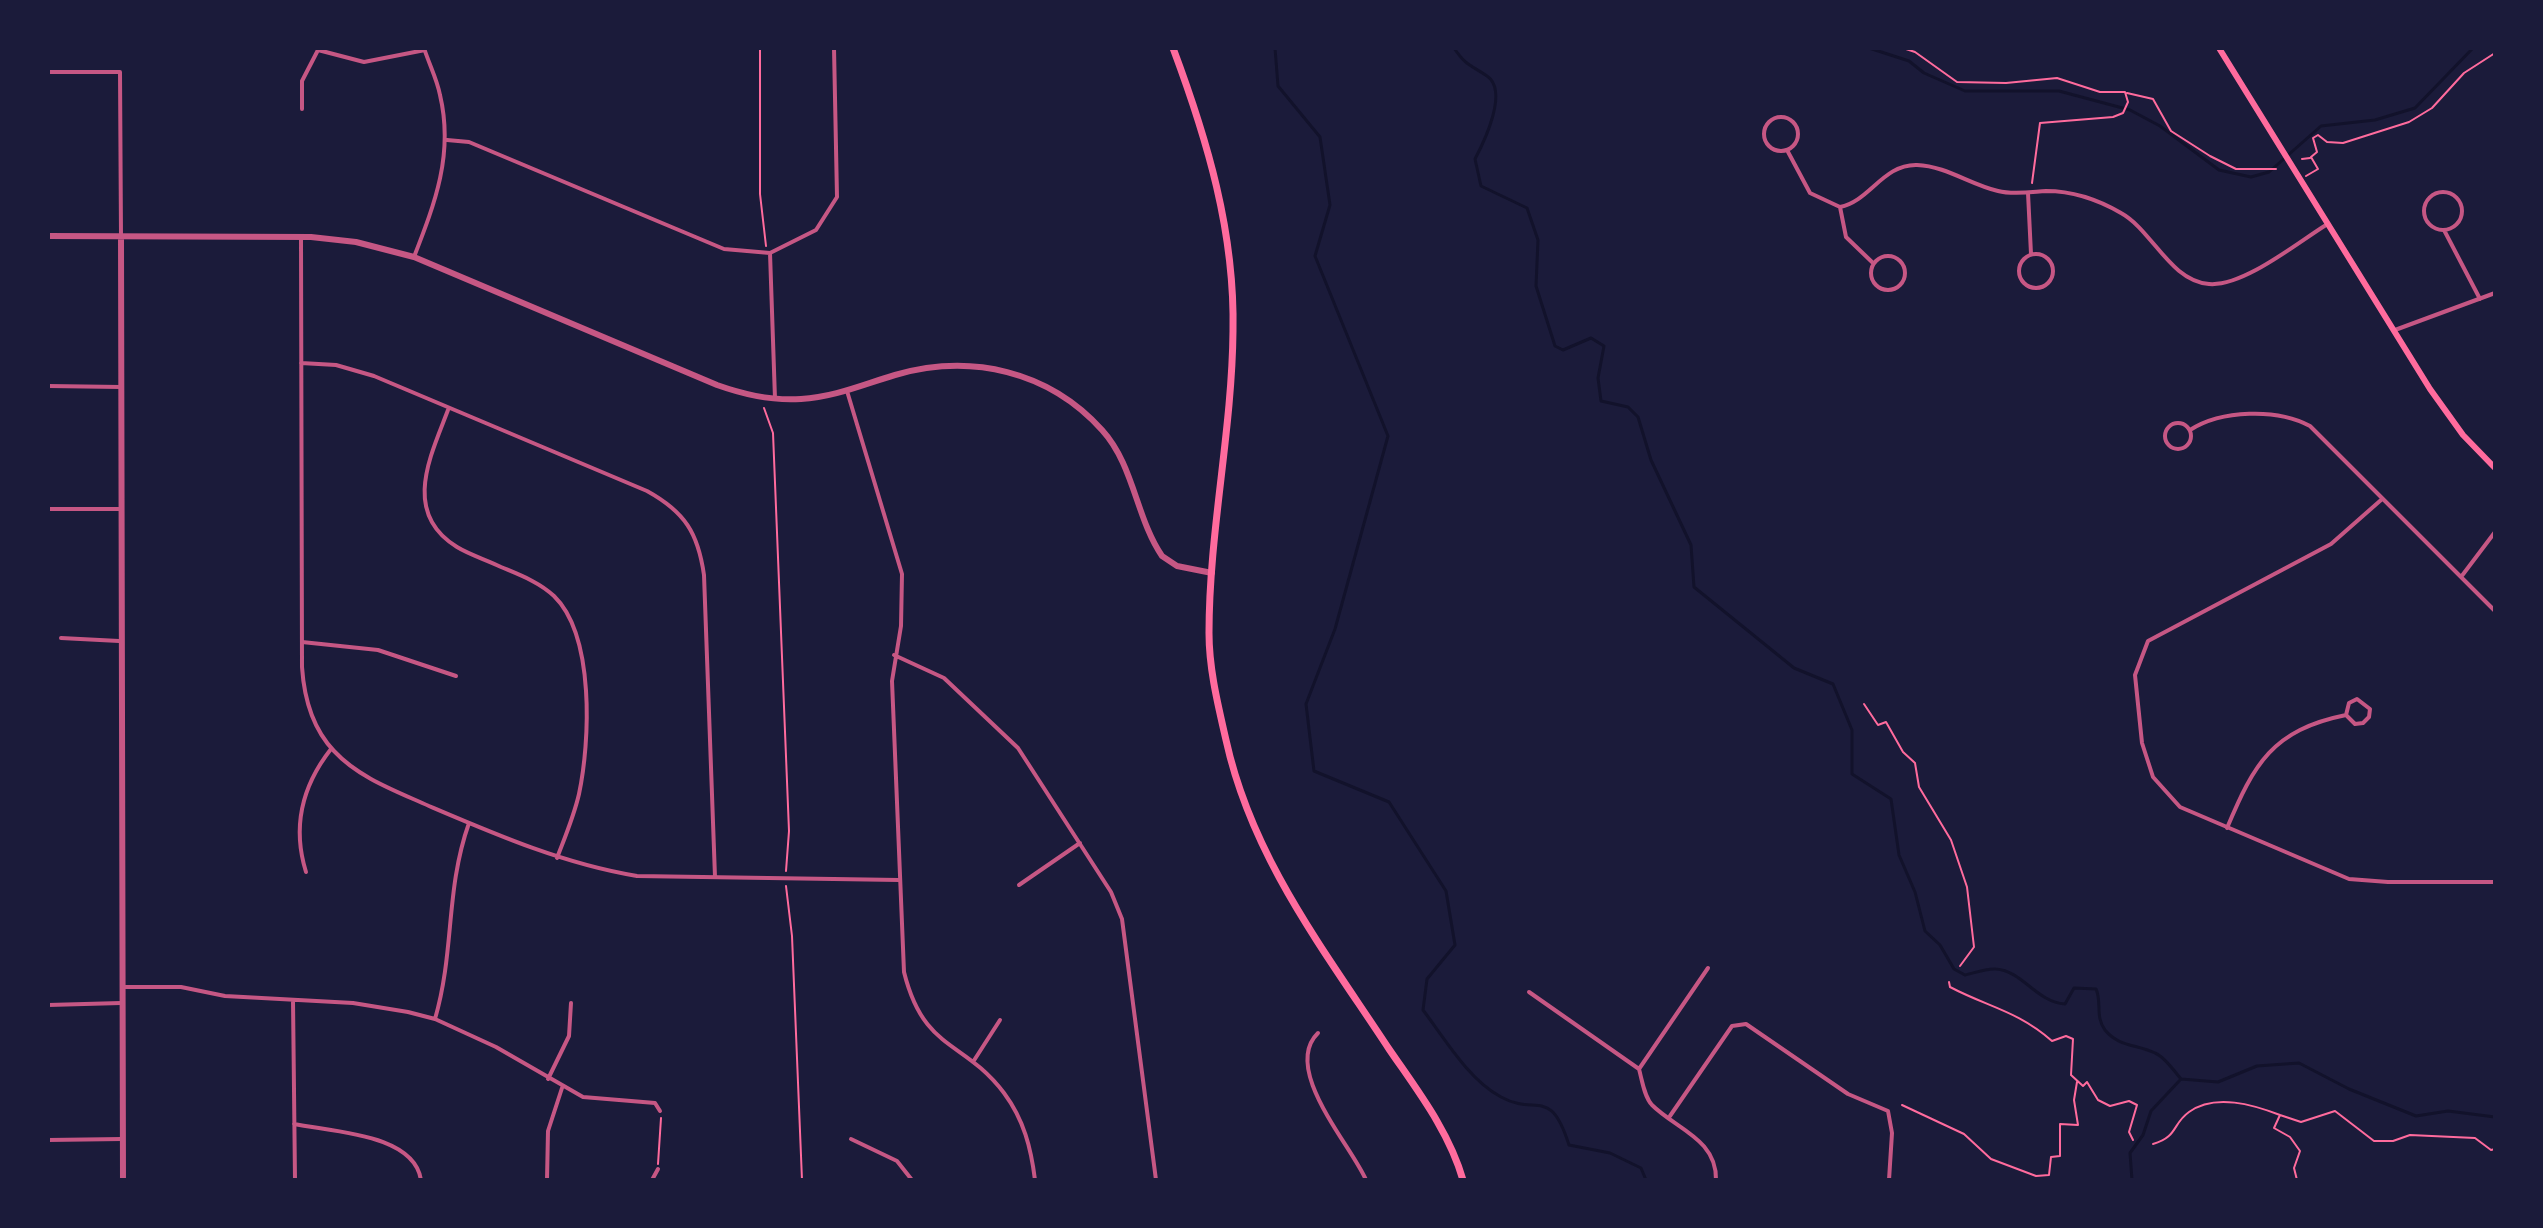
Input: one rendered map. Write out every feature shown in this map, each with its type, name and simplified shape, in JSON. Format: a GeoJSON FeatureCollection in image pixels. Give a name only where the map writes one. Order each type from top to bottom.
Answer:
{"type":"FeatureCollection","features":[{"type":"Feature","properties":{"kind":"main road"},"geometry":{"type":"LineString","coordinates":[[1173,48],[1208,150],[1222,208],[1233,286],[1232,372],[1209,634],[1218,703],[1233,766],[1263,852],[1281,887],[1443,1131],[1463,1180]]}},
{"type":"Feature","properties":{"kind":"main road"},"geometry":{"type":"LineString","coordinates":[[2219,48],[2326,225],[2463,435],[2495,468]]}},
{"type":"Feature","properties":{"kind":"street"},"geometry":{"type":"LineString","coordinates":[[447,140],[469,142],[724,249],[770,253],[816,230],[837,197],[834,48]]}},
{"type":"Feature","properties":{"kind":"street"},"geometry":{"type":"LineString","coordinates":[[302,109],[302,81],[318,49],[334,57],[364,62],[425,49],[440,94],[447,140],[440,187],[414,257]]}},
{"type":"Feature","properties":{"kind":"street"},"geometry":{"type":"LineString","coordinates":[[48,72],[120,72],[119,641],[123,1180]]}},
{"type":"Feature","properties":{"kind":"street"},"geometry":{"type":"LineString","coordinates":[[1789,118],[1796,126],[1798,137],[1787,150],[1775,150],[1766,143],[1763,132],[1772,119],[1789,118]]}},
{"type":"Feature","properties":{"kind":"street"},"geometry":{"type":"LineString","coordinates":[[1787,150],[1810,193],[1840,207],[1854,203],[1896,169],[1917,165],[1933,167],[2003,192],[2066,192],[2106,205],[2137,224],[2180,271],[2209,284],[2241,277],[2326,225]]}},
{"type":"Feature","properties":{"kind":"street"},"geometry":{"type":"LineString","coordinates":[[2030,192],[2031,254],[2019,266],[2020,277],[2027,286],[2038,288],[2051,278],[2053,267],[2042,255],[2031,254]]}},
{"type":"Feature","properties":{"kind":"street"},"geometry":{"type":"LineString","coordinates":[[2444,230],[2458,223],[2461,207],[2451,195],[2441,193],[2427,200],[2424,216],[2429,225],[2444,230],[2480,299]]}},
{"type":"Feature","properties":{"kind":"street"},"geometry":{"type":"LineString","coordinates":[[1840,207],[1846,237],[1873,263]]}},
{"type":"Feature","properties":{"kind":"street"},"geometry":{"type":"LineString","coordinates":[[48,236],[301,236],[356,242],[414,257],[741,394],[775,399],[801,399],[847,391],[914,370],[954,365],[1003,369],[1036,380],[1089,418],[1114,446],[1162,556],[1177,566],[1212,573]]}},
{"type":"Feature","properties":{"kind":"street"},"geometry":{"type":"LineString","coordinates":[[301,236],[303,686],[319,731],[331,749],[380,784],[557,858],[637,876],[899,880]]}},
{"type":"Feature","properties":{"kind":"street"},"geometry":{"type":"LineString","coordinates":[[770,253],[775,399]]}},
{"type":"Feature","properties":{"kind":"street"},"geometry":{"type":"LineString","coordinates":[[1883,256],[1894,257],[1905,271],[1902,282],[1894,289],[1878,288],[1870,274],[1873,263],[1883,256]]}},
{"type":"Feature","properties":{"kind":"street"},"geometry":{"type":"LineString","coordinates":[[2395,330],[2495,293]]}},
{"type":"Feature","properties":{"kind":"street"},"geometry":{"type":"LineString","coordinates":[[301,363],[355,370],[647,491],[664,500],[691,524],[701,550],[704,575],[715,878]]}},
{"type":"Feature","properties":{"kind":"street"},"geometry":{"type":"LineString","coordinates":[[48,386],[121,387]]}},
{"type":"Feature","properties":{"kind":"street"},"geometry":{"type":"LineString","coordinates":[[847,391],[901,566],[903,607],[892,681],[902,953],[915,1007],[938,1038],[973,1062],[1003,1092],[1022,1123],[1035,1180]]}},
{"type":"Feature","properties":{"kind":"street"},"geometry":{"type":"LineString","coordinates":[[448,410],[423,483],[431,515],[449,541],[539,584],[573,621],[582,650],[586,752],[576,807],[557,858]]}},
{"type":"Feature","properties":{"kind":"street"},"geometry":{"type":"LineString","coordinates":[[2190,430],[2217,417],[2275,416],[2299,420],[2322,437],[2381,500],[2495,611]]}},
{"type":"Feature","properties":{"kind":"street"},"geometry":{"type":"LineString","coordinates":[[2183,424],[2190,430],[2191,439],[2187,447],[2174,450],[2167,445],[2164,436],[2170,425],[2183,424]]}},
{"type":"Feature","properties":{"kind":"street"},"geometry":{"type":"LineString","coordinates":[[2381,500],[2331,544],[2158,632],[2148,641],[2137,662],[2135,691],[2142,743],[2153,777],[2180,807],[2349,879],[2495,882]]}},
{"type":"Feature","properties":{"kind":"street"},"geometry":{"type":"LineString","coordinates":[[48,509],[120,509]]}},
{"type":"Feature","properties":{"kind":"street"},"geometry":{"type":"LineString","coordinates":[[2461,577],[2495,532]]}},
{"type":"Feature","properties":{"kind":"street"},"geometry":{"type":"LineString","coordinates":[[61,638],[119,641]]}},
{"type":"Feature","properties":{"kind":"street"},"geometry":{"type":"LineString","coordinates":[[302,642],[378,650],[456,676]]}},
{"type":"Feature","properties":{"kind":"street"},"geometry":{"type":"LineString","coordinates":[[894,655],[944,678],[1018,748],[1111,892],[1122,919],[1156,1180]]}},
{"type":"Feature","properties":{"kind":"street"},"geometry":{"type":"LineString","coordinates":[[2357,699],[2365,701],[2370,709],[2369,717],[2363,723],[2355,724],[2346,715],[2349,703],[2357,699]]}},
{"type":"Feature","properties":{"kind":"street"},"geometry":{"type":"LineString","coordinates":[[2227,828],[2247,782],[2265,755],[2305,728],[2346,715]]}},
{"type":"Feature","properties":{"kind":"street"},"geometry":{"type":"LineString","coordinates":[[306,872],[298,839],[300,815],[313,774],[331,749]]}},
{"type":"Feature","properties":{"kind":"street"},"geometry":{"type":"LineString","coordinates":[[435,1019],[449,966],[452,883],[469,823]]}},
{"type":"Feature","properties":{"kind":"street"},"geometry":{"type":"LineString","coordinates":[[1019,885],[1081,842]]}},
{"type":"Feature","properties":{"kind":"street"},"geometry":{"type":"LineString","coordinates":[[1639,1069],[1708,968]]}},
{"type":"Feature","properties":{"kind":"street"},"geometry":{"type":"LineString","coordinates":[[121,987],[181,987],[225,996],[376,1005],[435,1019],[496,1047],[562,1088],[595,1099],[655,1103],[660,1111]]}},
{"type":"Feature","properties":{"kind":"street"},"geometry":{"type":"LineString","coordinates":[[1529,992],[1639,1069],[1652,1105],[1670,1116],[1706,1149],[1716,1171],[1716,1180]]}},
{"type":"Feature","properties":{"kind":"street"},"geometry":{"type":"LineString","coordinates":[[293,1000],[295,1180]]}},
{"type":"Feature","properties":{"kind":"street"},"geometry":{"type":"LineString","coordinates":[[48,1005],[121,1003]]}},
{"type":"Feature","properties":{"kind":"street"},"geometry":{"type":"LineString","coordinates":[[548,1079],[569,1036],[571,1003]]}},
{"type":"Feature","properties":{"kind":"street"},"geometry":{"type":"LineString","coordinates":[[973,1062],[1000,1020]]}},
{"type":"Feature","properties":{"kind":"street"},"geometry":{"type":"LineString","coordinates":[[1670,1116],[1732,1026],[1739,1023],[1757,1031],[1848,1094],[1888,1111],[1892,1133],[1889,1180]]}},
{"type":"Feature","properties":{"kind":"street"},"geometry":{"type":"LineString","coordinates":[[1318,1033],[1312,1039],[1307,1057],[1316,1094],[1366,1180]]}},
{"type":"Feature","properties":{"kind":"street"},"geometry":{"type":"LineString","coordinates":[[547,1180],[548,1131],[562,1088]]}},
{"type":"Feature","properties":{"kind":"street"},"geometry":{"type":"LineString","coordinates":[[294,1124],[383,1142],[413,1157],[421,1180]]}},
{"type":"Feature","properties":{"kind":"street"},"geometry":{"type":"LineString","coordinates":[[48,1140],[122,1139]]}},
{"type":"Feature","properties":{"kind":"street"},"geometry":{"type":"LineString","coordinates":[[851,1139],[885,1154],[904,1168],[912,1180]]}},
{"type":"Feature","properties":{"kind":"street"},"geometry":{"type":"LineString","coordinates":[[652,1180],[658,1169]]}},
{"type":"Feature","properties":{"kind":"path"},"geometry":{"type":"LineString","coordinates":[[760,48],[760,194],[765,244],[770,253]]}},
{"type":"Feature","properties":{"kind":"path"},"geometry":{"type":"LineString","coordinates":[[1903,48],[1915,52],[1957,82],[2006,83],[2057,78],[2100,92],[2125,92],[2153,99],[2171,131],[2210,156],[2236,169],[2276,169]]}},
{"type":"Feature","properties":{"kind":"path"},"geometry":{"type":"LineString","coordinates":[[2302,159],[2317,152],[2313,138],[2318,135],[2329,143],[2347,143],[2425,114],[2464,73],[2495,53]]}},
{"type":"Feature","properties":{"kind":"path"},"geometry":{"type":"LineString","coordinates":[[2030,192],[2040,123],[2078,122],[2123,113],[2128,102],[2125,92]]}},
{"type":"Feature","properties":{"kind":"path"},"geometry":{"type":"LineString","coordinates":[[2300,180],[2318,169],[2311,157]]}},
{"type":"Feature","properties":{"kind":"path"},"geometry":{"type":"LineString","coordinates":[[764,406],[773,433],[789,831],[786,874]]}},
{"type":"Feature","properties":{"kind":"path"},"geometry":{"type":"LineString","coordinates":[[1864,704],[1878,725],[1886,722],[1903,752],[1915,763],[1919,787],[1951,840],[1967,887],[1974,947],[1960,966]]}},
{"type":"Feature","properties":{"kind":"path"},"geometry":{"type":"LineString","coordinates":[[786,885],[792,936],[802,1180]]}},
{"type":"Feature","properties":{"kind":"path"},"geometry":{"type":"LineString","coordinates":[[1949,982],[1950,987],[1965,995],[2021,1016],[2052,1041],[2066,1036],[2073,1039],[2071,1075],[2083,1086],[2087,1082],[2098,1100],[2110,1106],[2134,1102],[2137,1110],[2129,1132],[2133,1140]]}},
{"type":"Feature","properties":{"kind":"path"},"geometry":{"type":"LineString","coordinates":[[1902,1105],[1964,1134],[1991,1159],[2036,1176],[2049,1175],[2051,1157],[2060,1156],[2060,1124],[2078,1125],[2074,1100],[2077,1081]]}},
{"type":"Feature","properties":{"kind":"path"},"geometry":{"type":"LineString","coordinates":[[2153,1144],[2167,1140],[2189,1111],[2200,1106],[2245,1102],[2301,1122],[2335,1111],[2374,1141],[2393,1141],[2410,1135],[2475,1138],[2491,1150],[2495,1149]]}},
{"type":"Feature","properties":{"kind":"path"},"geometry":{"type":"LineString","coordinates":[[2280,1115],[2274,1128],[2290,1137],[2300,1151],[2294,1168],[2297,1180]]}},
{"type":"Feature","properties":{"kind":"path"},"geometry":{"type":"LineString","coordinates":[[658,1169],[661,1119]]}},
{"type":"Feature","properties":{"kind":"waterway"},"geometry":{"type":"LineString","coordinates":[[1275,48],[1278,86],[1320,137],[1330,205],[1315,256],[1388,436],[1335,629],[1306,704],[1314,771],[1389,802],[1446,891],[1455,945],[1427,979],[1423,1010],[1458,1058],[1478,1080],[1501,1097],[1549,1109],[1562,1127],[1569,1145],[1610,1153],[1641,1168],[1646,1180]]}},
{"type":"Feature","properties":{"kind":"waterway"},"geometry":{"type":"LineString","coordinates":[[1454,48],[1465,62],[1493,83],[1496,93],[1493,117],[1475,159],[1481,186],[1527,208],[1538,240],[1536,286],[1555,346],[1563,350],[1591,338],[1604,346],[1598,378],[1601,401],[1628,407],[1638,417],[1651,460],[1691,545],[1694,587],[1794,668],[1833,684],[1852,730],[1852,774],[1891,799],[1899,855],[1915,892],[1925,931],[1940,945],[1954,969],[1965,975],[1989,969],[2006,971],[2046,998],[2065,1004],[2074,988],[2096,989],[2100,1020],[2110,1036],[2159,1055],[2181,1079],[2218,1082],[2257,1066],[2299,1063],[2349,1089],[2416,1116],[2448,1111],[2495,1117]]}},
{"type":"Feature","properties":{"kind":"waterway"},"geometry":{"type":"LineString","coordinates":[[1869,48],[1909,61],[1924,73],[1965,91],[2059,91],[2130,110],[2160,126],[2219,170],[2251,177],[2269,172],[2321,126],[2375,120],[2415,108],[2473,48]]}},
{"type":"Feature","properties":{"kind":"waterway"},"geometry":{"type":"LineString","coordinates":[[2132,1180],[2130,1153],[2143,1135],[2151,1111],[2181,1079]]}}]}
